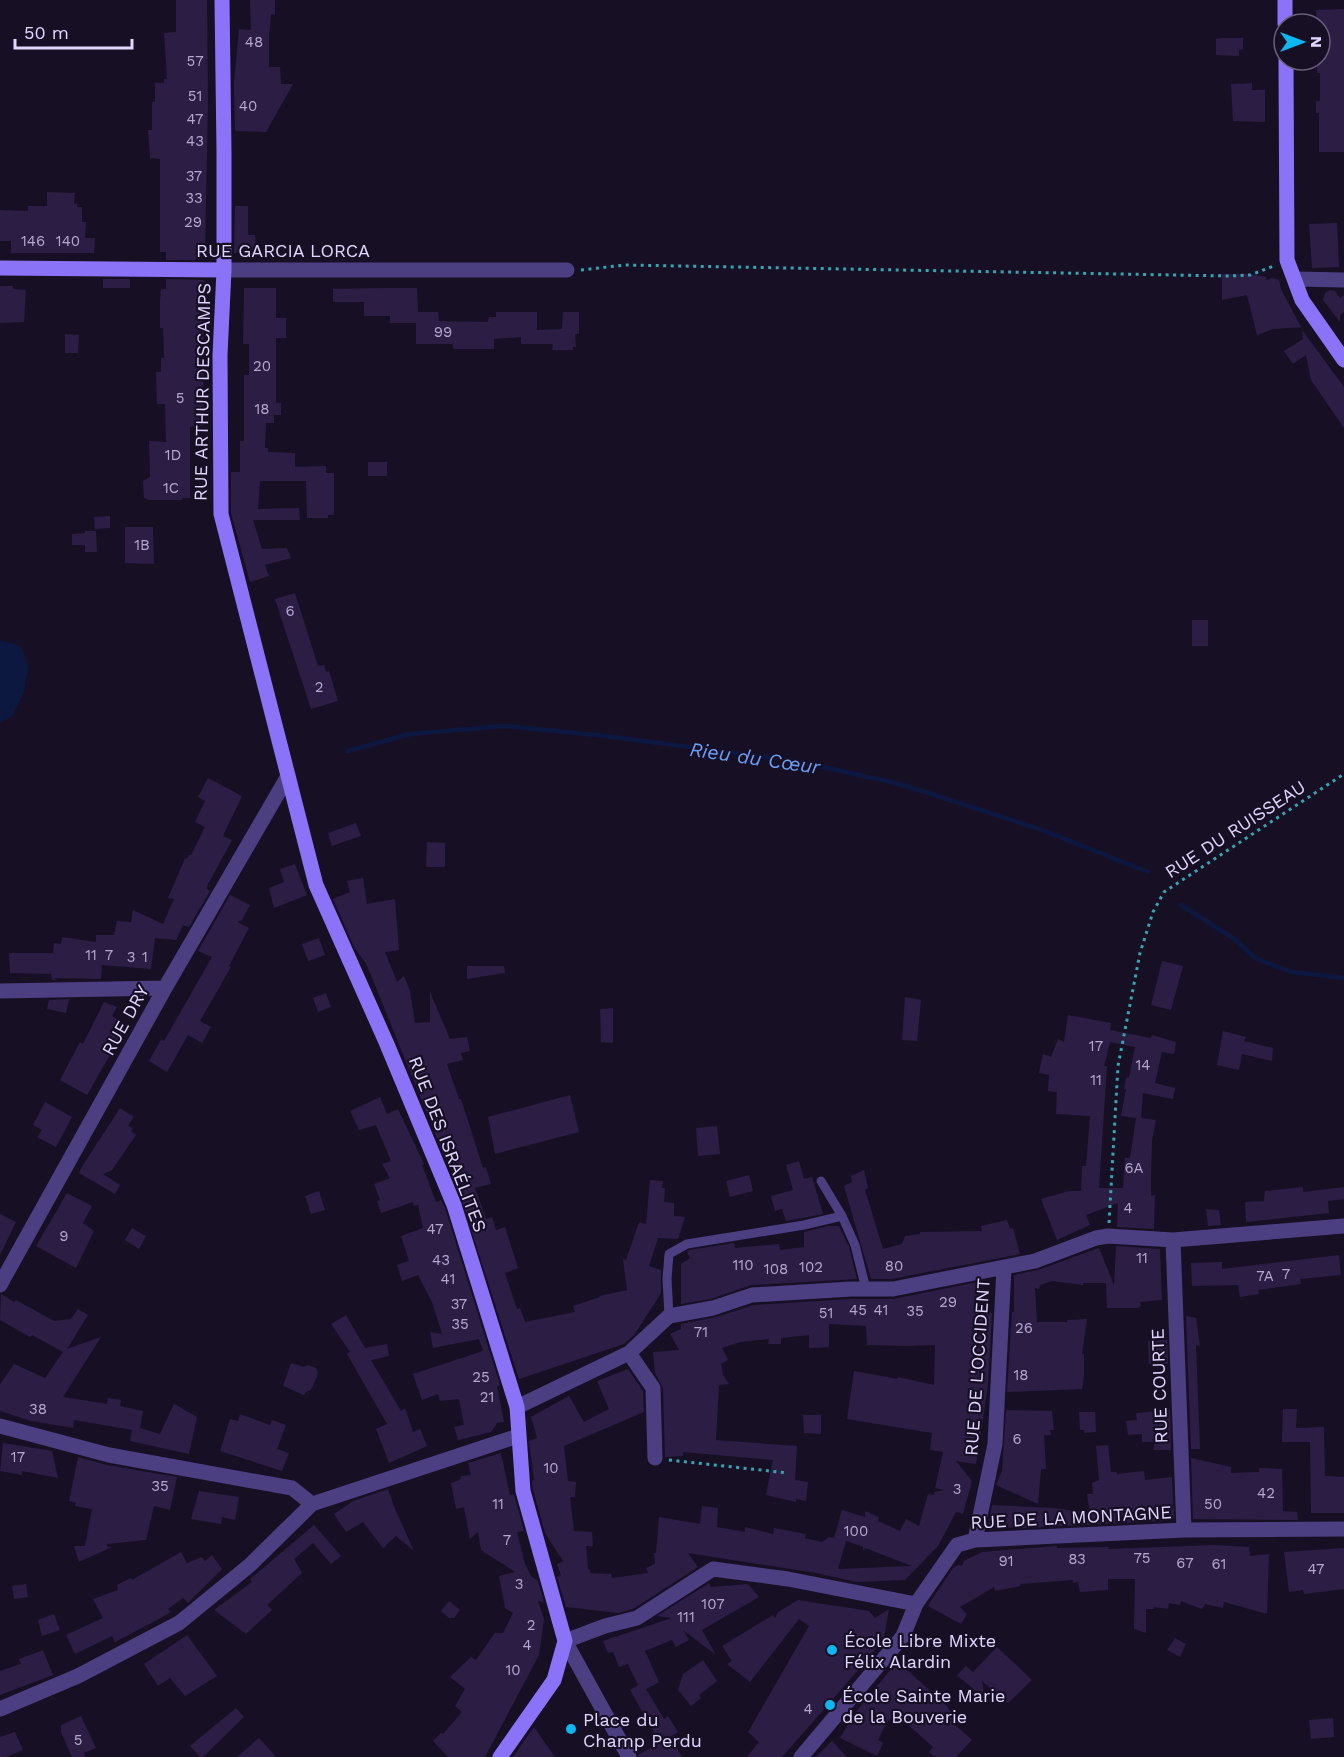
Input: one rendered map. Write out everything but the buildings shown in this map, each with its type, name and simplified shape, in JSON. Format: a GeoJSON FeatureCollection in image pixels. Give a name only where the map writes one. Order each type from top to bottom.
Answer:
{"type":"FeatureCollection","features":[{"type":"Feature","properties":{"kind":"street","name":"RUE ARTHUR DESCAMPS"},"geometry":{"type":"LineString","coordinates":[[222,0],[224,270],[220,355],[221,514],[288,776]]}},
{"type":"Feature","properties":{"kind":"street"},"geometry":{"type":"LineString","coordinates":[[1286,72],[1287,260],[1302,300],[1344,360]]}},
{"type":"Feature","properties":{"kind":"street","name":"RUE GARCIA LORCA"},"geometry":{"type":"LineString","coordinates":[[0,268],[567,270]]}},
{"type":"Feature","properties":{"kind":"street"},"geometry":{"type":"LineString","coordinates":[[1294,279],[1344,280]]}},
{"type":"Feature","properties":{"kind":"street","name":"RUE DRY"},"geometry":{"type":"LineString","coordinates":[[0,1285],[165,988],[288,776]]}},
{"type":"Feature","properties":{"kind":"street","name":"RUE DES ISRAÉLITES"},"geometry":{"type":"LineString","coordinates":[[288,776],[316,885],[386,1042],[454,1205],[517,1407],[523,1491],[565,1641]]}},
{"type":"Feature","properties":{"kind":"street"},"geometry":{"type":"LineString","coordinates":[[0,991],[165,988]]}},
{"type":"Feature","properties":{"kind":"street"},"geometry":{"type":"LineString","coordinates":[[517,1407],[629,1353],[669,1316],[713,1308],[752,1295],[893,1289],[1035,1261],[1096,1238],[1108,1236],[1173,1240],[1344,1226]]}},
{"type":"Feature","properties":{"kind":"street","name":"RUE COURTE"},"geometry":{"type":"LineString","coordinates":[[1173,1240],[1184,1530]]}},
{"type":"Feature","properties":{"kind":"street","name":"RUE DE L'OCCIDENT"},"geometry":{"type":"LineString","coordinates":[[975,1540],[995,1444],[1004,1268]]}},
{"type":"Feature","properties":{"kind":"street"},"geometry":{"type":"LineString","coordinates":[[629,1353],[653,1389],[655,1458]]}},
{"type":"Feature","properties":{"kind":"street"},"geometry":{"type":"LineString","coordinates":[[0,1426],[109,1455],[292,1488],[312,1504]]}},
{"type":"Feature","properties":{"kind":"street"},"geometry":{"type":"LineString","coordinates":[[0,1709],[78,1676],[179,1623],[250,1565],[312,1504],[518,1437]]}},
{"type":"Feature","properties":{"kind":"street","name":"RUE DE LA MONTAGNE"},"geometry":{"type":"LineString","coordinates":[[801,1757],[903,1636],[916,1604],[957,1545],[975,1540],[1184,1530],[1344,1529]]}},
{"type":"Feature","properties":{"kind":"street"},"geometry":{"type":"LineString","coordinates":[[565,1641],[605,1626],[638,1618],[713,1569],[788,1579],[916,1604]]}},
{"type":"Feature","properties":{"kind":"street"},"geometry":{"type":"LineString","coordinates":[[500,1757],[554,1680],[565,1641]]}},
{"type":"Feature","properties":{"kind":"street"},"geometry":{"type":"LineString","coordinates":[[565,1641],[629,1757]]}},
{"type":"Feature","properties":{"kind":"lane"},"geometry":{"type":"LineString","coordinates":[[821,1181],[842,1216],[855,1245],[866,1289]]}},
{"type":"Feature","properties":{"kind":"lane"},"geometry":{"type":"LineString","coordinates":[[669,1316],[667,1280],[669,1254],[687,1244],[804,1225],[842,1216]]}},
{"type":"Feature","properties":{"kind":"path"},"geometry":{"type":"LineString","coordinates":[[567,270],[625,265],[1228,276],[1262,272],[1287,260]]}},
{"type":"Feature","properties":{"kind":"path","name":"RUE DU RUISSEAU"},"geometry":{"type":"LineString","coordinates":[[1108,1236],[1118,1066],[1140,953],[1153,912],[1164,892],[1344,774]]}},
{"type":"Feature","properties":{"kind":"path"},"geometry":{"type":"LineString","coordinates":[[655,1458],[788,1473]]}},
{"type":"Feature","properties":{"kind":"water"},"geometry":{"type":"Polygon","coordinates":[[[0,640],[21,646],[28,667],[24,692],[12,716],[0,723],[0,640]]]}},
{"type":"Feature","properties":{"kind":"waterway","name":"Rieu du Cœur"},"geometry":{"type":"LineString","coordinates":[[348,751],[410,734],[505,726],[597,735],[791,760],[900,784],[1042,830],[1148,872]]}},
{"type":"Feature","properties":{"kind":"waterway","name":"Rieu du Cœur"},"geometry":{"type":"LineString","coordinates":[[1181,905],[1233,938],[1257,959],[1292,972],[1344,978]]}},
{"type":"Feature","properties":{"kind":"place","name":"École Libre Mixte Félix Alardin"},"geometry":{"type":"Point","coordinates":[832,1650]}},
{"type":"Feature","properties":{"kind":"place","name":"École Sainte Marie de la Bouverie"},"geometry":{"type":"Point","coordinates":[830,1705]}},
{"type":"Feature","properties":{"kind":"place","name":"Place du Champ Perdu"},"geometry":{"type":"Point","coordinates":[571,1729]}}]}
